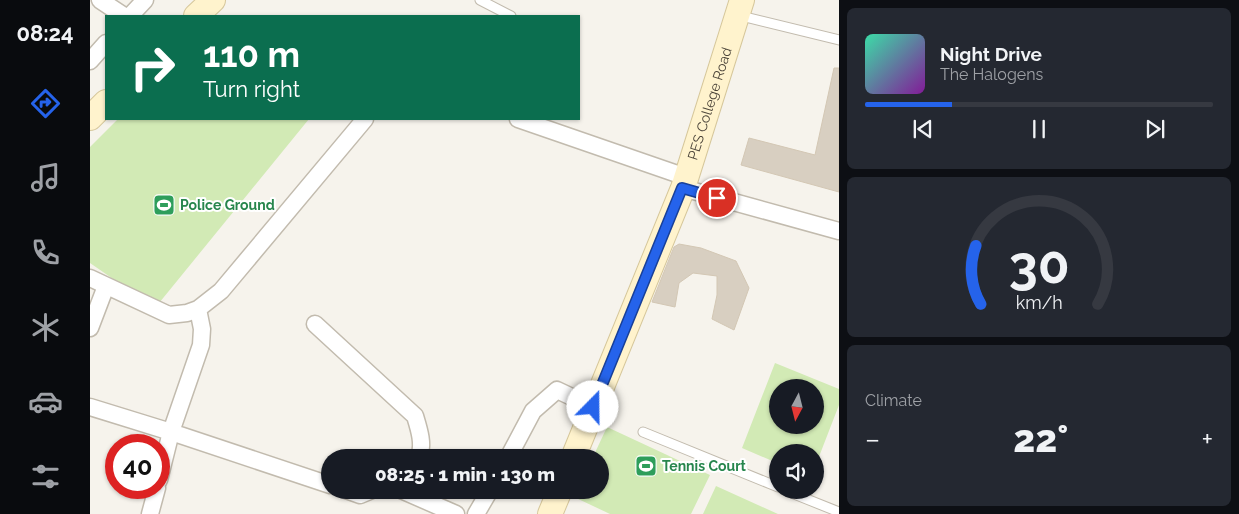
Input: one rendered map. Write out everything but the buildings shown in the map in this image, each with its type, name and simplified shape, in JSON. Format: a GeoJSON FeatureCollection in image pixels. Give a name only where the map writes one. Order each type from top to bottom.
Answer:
{"type":"FeatureCollection","features":[{"type":"Feature","properties":{"kind":"street"},"geometry":{"type":"LineString","coordinates":[[100,0],[122,15]]}},
{"type":"Feature","properties":{"kind":"street"},"geometry":{"type":"LineString","coordinates":[[131,15],[145,0]]}},
{"type":"Feature","properties":{"kind":"street","name":"PES College Road"},"geometry":{"type":"LineString","coordinates":[[577,449],[684,183],[739,7]]}},
{"type":"Feature","properties":{"kind":"street"},"geometry":{"type":"LineString","coordinates":[[90,60],[105,44]]}},
{"type":"Feature","properties":{"kind":"street"},"geometry":{"type":"LineString","coordinates":[[90,278],[169,315],[187,313],[198,309],[221,291],[365,120]]}},
{"type":"Feature","properties":{"kind":"street"},"geometry":{"type":"LineString","coordinates":[[521,120],[684,183],[839,231]]}},
{"type":"Feature","properties":{"kind":"street"},"geometry":{"type":"LineString","coordinates":[[90,328],[106,286]]}},
{"type":"Feature","properties":{"kind":"street"},"geometry":{"type":"LineString","coordinates":[[170,436],[201,344],[202,329],[198,309]]}},
{"type":"Feature","properties":{"kind":"street"},"geometry":{"type":"LineString","coordinates":[[315,324],[415,416],[421,438],[421,449]]}},
{"type":"Feature","properties":{"kind":"street"},"geometry":{"type":"LineString","coordinates":[[513,449],[533,411],[557,390],[593,407]]}},
{"type":"Feature","properties":{"kind":"street"},"geometry":{"type":"LineString","coordinates":[[90,407],[321,482]]}},
{"type":"Feature","properties":{"kind":"street"},"geometry":{"type":"LineString","coordinates":[[150,514],[154,499]]}},
{"type":"Feature","properties":{"kind":"street"},"geometry":{"type":"LineString","coordinates":[[423,499],[456,514]]}},
{"type":"Feature","properties":{"kind":"street"},"geometry":{"type":"LineString","coordinates":[[476,514],[485,499]]}},
{"type":"Feature","properties":{"kind":"street"},"geometry":{"type":"LineString","coordinates":[[550,514],[556,499]]}},
{"type":"Feature","properties":{"kind":"lane"},"geometry":{"type":"LineString","coordinates":[[480,0],[510,15]]}},
{"type":"Feature","properties":{"kind":"lane"},"geometry":{"type":"LineString","coordinates":[[739,7],[839,40]]}},
{"type":"Feature","properties":{"kind":"lane"},"geometry":{"type":"LineString","coordinates":[[643,432],[769,483]]}},
{"type":"Feature","properties":{"kind":"lane"},"geometry":{"type":"LineString","coordinates":[[806,499],[839,512]]}},
{"type":"Feature","properties":{"kind":"green space","name":"Police Ground"},"geometry":{"type":"Polygon","coordinates":[[[117,120],[308,120],[155,308],[90,263],[90,147],[117,120]]]}},
{"type":"Feature","properties":{"kind":"green space"},"geometry":{"type":"Polygon","coordinates":[[[775,363],[814,379],[769,379],[769,434],[824,434],[824,383],[839,389],[839,405],[824,444],[769,444],[769,460],[742,448],[775,363]]]}},
{"type":"Feature","properties":{"kind":"green space","name":"Tennis Court"},"geometry":{"type":"Polygon","coordinates":[[[607,427],[710,475],[691,514],[610,514],[578,499],[609,499],[609,449],[597,449],[607,427]]]}},
{"type":"Feature","properties":{"kind":"green space"},"geometry":{"type":"Polygon","coordinates":[[[716,486],[778,514],[703,514],[716,486]]]}},
{"type":"Feature","properties":{"kind":"place","name":"Police Ground"},"geometry":{"type":"Point","coordinates":[164,205]}},
{"type":"Feature","properties":{"kind":"place","name":"Tennis Court"},"geometry":{"type":"Point","coordinates":[646,466]}},
{"type":"Feature","properties":{"kind":"route"},"geometry":{"type":"LineString","coordinates":[[593,407],[682,188],[717,198]]}}]}
